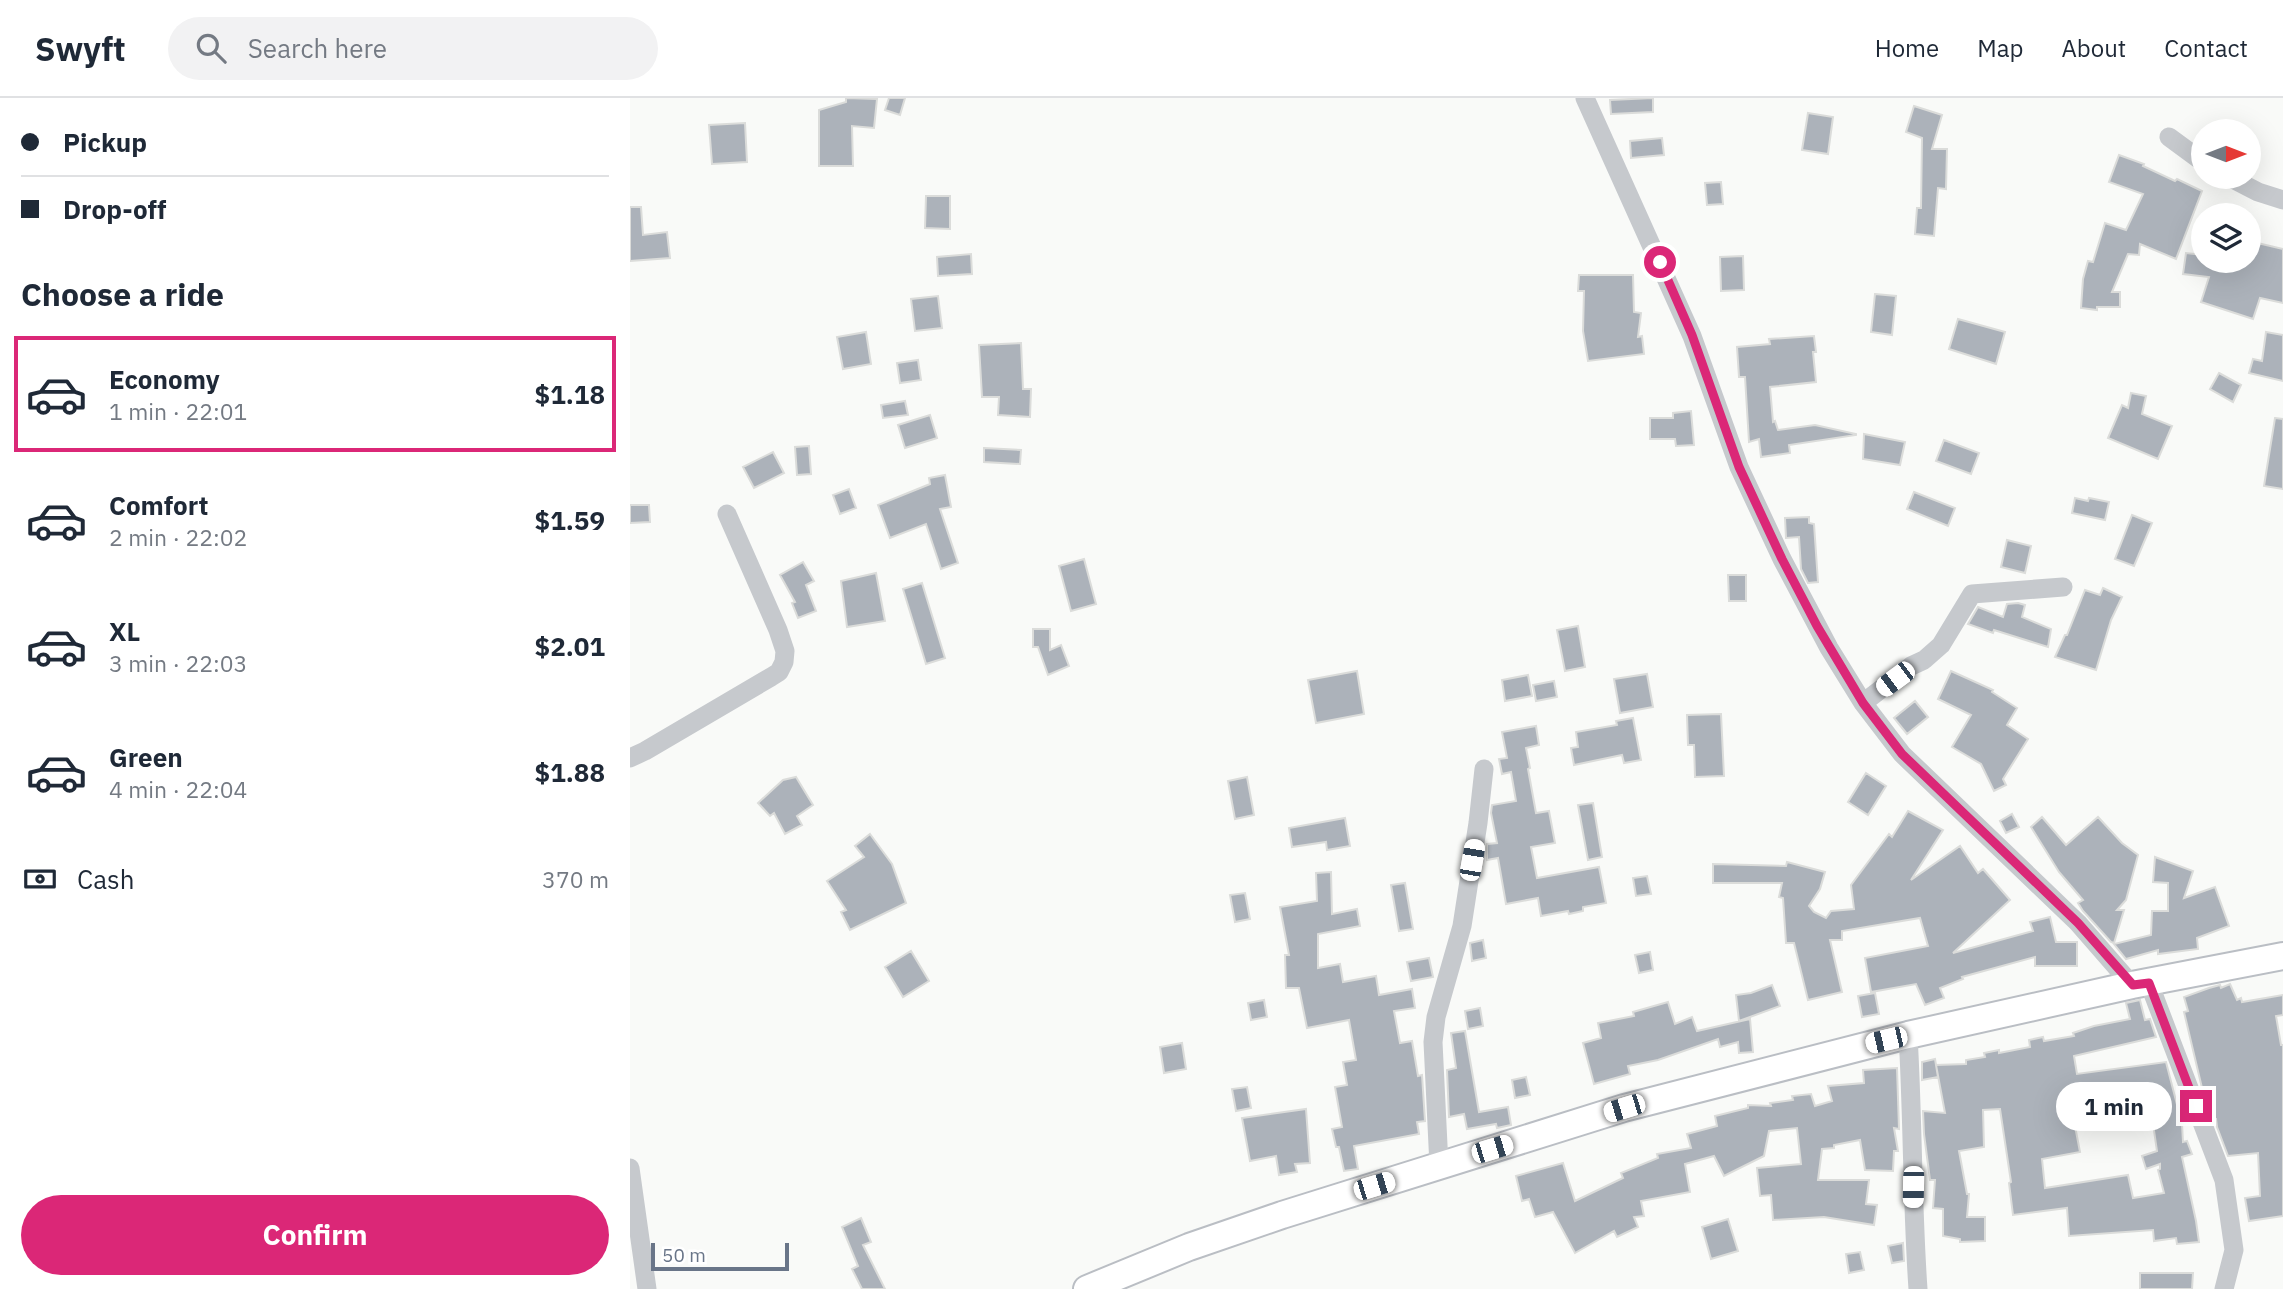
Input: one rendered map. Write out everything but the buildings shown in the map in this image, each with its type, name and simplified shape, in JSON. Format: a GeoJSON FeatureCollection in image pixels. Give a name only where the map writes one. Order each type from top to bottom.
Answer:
{"type":"FeatureCollection","features":[{"type":"Feature","properties":{"kind":"street"},"geometry":{"type":"LineString","coordinates":[[1585,98],[1692,335],[1739,467],[1817,626],[1863,703],[1902,754],[2141,984],[2224,1180],[2234,1250],[2224,1289]]}},
{"type":"Feature","properties":{"kind":"street"},"geometry":{"type":"LineString","coordinates":[[2169,137],[2191,153]]}},
{"type":"Feature","properties":{"kind":"street"},"geometry":{"type":"LineString","coordinates":[[2252,189],[2283,200]]}},
{"type":"Feature","properties":{"kind":"street"},"geometry":{"type":"LineString","coordinates":[[630,758],[771,677],[779,672],[784,663],[785,651],[778,630],[727,514]]}},
{"type":"Feature","properties":{"kind":"street"},"geometry":{"type":"LineString","coordinates":[[1863,703],[1941,645],[1972,594],[2063,587]]}},
{"type":"Feature","properties":{"kind":"street"},"geometry":{"type":"LineString","coordinates":[[1439,1166],[1433,1041],[1462,926],[1484,769]]}},
{"type":"Feature","properties":{"kind":"street"},"geometry":{"type":"LineString","coordinates":[[1087,1289],[1189,1247],[1270,1219],[1624,1108],[1908,1035],[2283,956]]}},
{"type":"Feature","properties":{"kind":"street"},"geometry":{"type":"LineString","coordinates":[[1908,1035],[1918,1289]]}},
{"type":"Feature","properties":{"kind":"street"},"geometry":{"type":"LineString","coordinates":[[630,1168],[647,1289]]}},
{"type":"Feature","properties":{"kind":"route"},"geometry":{"type":"LineString","coordinates":[[1660,262],[1692,335],[1739,467],[1782,559],[1840,667],[1863,703],[1902,754],[2078,923],[2133,985],[2149,983],[2196,1106]]}}]}
